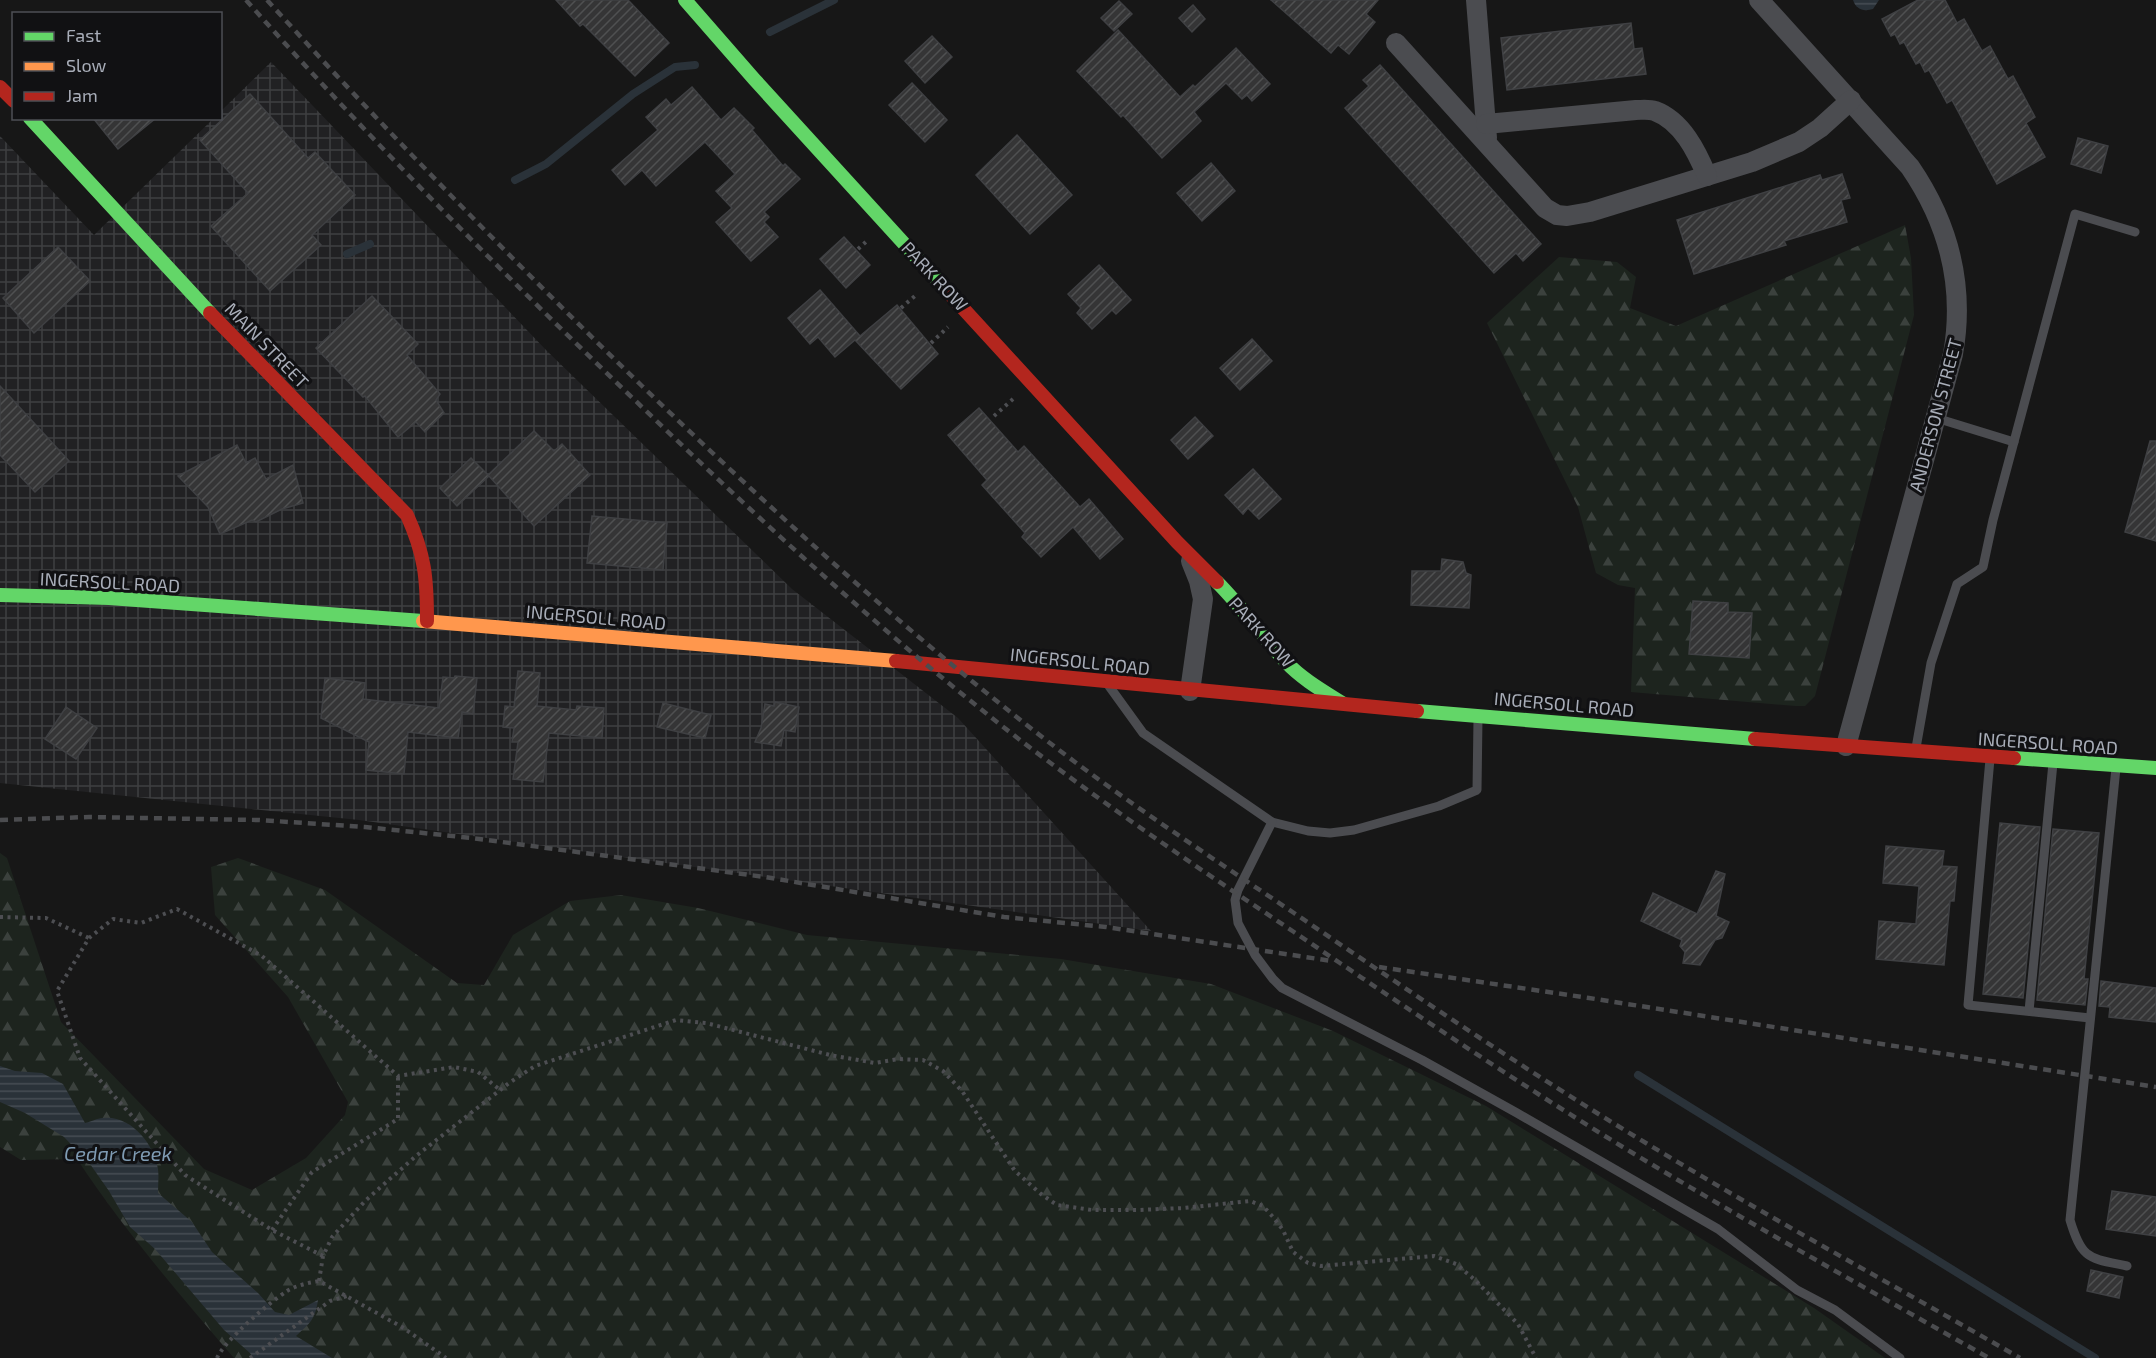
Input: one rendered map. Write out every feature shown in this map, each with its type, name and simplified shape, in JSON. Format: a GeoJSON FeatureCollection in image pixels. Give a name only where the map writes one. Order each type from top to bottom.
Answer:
{"type":"FeatureCollection","features":[{"type":"Feature","properties":{"kind":"main road","name":"PARK ROW"},"geometry":{"type":"LineString","coordinates":[[685,0],[754,79],[1186,551],[1238,603],[1287,663],[1310,682],[1346,705]]}},
{"type":"Feature","properties":{"kind":"main road"},"geometry":{"type":"LineString","coordinates":[[0,87],[12,99]]}},
{"type":"Feature","properties":{"kind":"main road","name":"MAIN STREET"},"geometry":{"type":"LineString","coordinates":[[32,120],[241,346],[407,515],[419,542],[425,571],[427,621]]}},
{"type":"Feature","properties":{"kind":"main road","name":"INGERSOLL ROAD"},"geometry":{"type":"LineString","coordinates":[[0,594],[109,598],[427,621],[925,664],[1346,705],[1846,746],[2156,768]]}},
{"type":"Feature","properties":{"kind":"street"},"geometry":{"type":"LineString","coordinates":[[1476,0],[1488,144]]}},
{"type":"Feature","properties":{"kind":"street","name":"ANDERSON STREET"},"geometry":{"type":"LineString","coordinates":[[1759,0],[1911,167],[1934,207],[1948,244],[1956,280],[1958,325],[1953,354],[1846,746]]}},
{"type":"Feature","properties":{"kind":"street"},"geometry":{"type":"LineString","coordinates":[[1396,43],[1545,208],[1557,215],[1567,216],[1590,212],[1752,162],[1799,142],[1820,128],[1851,100]]}},
{"type":"Feature","properties":{"kind":"street"},"geometry":{"type":"LineString","coordinates":[[1486,124],[1636,110],[1653,111],[1668,119],[1684,134],[1699,157],[1707,176]]}},
{"type":"Feature","properties":{"kind":"street","name":"PARK ROW"},"geometry":{"type":"LineString","coordinates":[[1186,551],[1199,581],[1203,599],[1190,691]]}},
{"type":"Feature","properties":{"kind":"lane"},"geometry":{"type":"LineString","coordinates":[[1916,751],[1931,663],[1957,584],[1983,567],[1993,520],[2075,214],[2134,232]]}},
{"type":"Feature","properties":{"kind":"lane"},"geometry":{"type":"LineString","coordinates":[[1936,418],[2014,442]]}},
{"type":"Feature","properties":{"kind":"lane"},"geometry":{"type":"LineString","coordinates":[[1106,682],[1143,733],[1272,822],[1308,831],[1330,833],[1353,830],[1439,806],[1477,790],[1478,715]]}},
{"type":"Feature","properties":{"kind":"lane"},"geometry":{"type":"LineString","coordinates":[[1990,757],[1968,1005],[2090,1018]]}},
{"type":"Feature","properties":{"kind":"lane"},"geometry":{"type":"LineString","coordinates":[[2029,1011],[2053,762]]}},
{"type":"Feature","properties":{"kind":"lane"},"geometry":{"type":"LineString","coordinates":[[2116,766],[2070,1220],[2076,1241],[2091,1259],[2127,1266]]}},
{"type":"Feature","properties":{"kind":"lane"},"geometry":{"type":"LineString","coordinates":[[1272,822],[1235,900],[1238,923],[1245,939],[1268,973],[1282,988],[1422,1060],[1718,1229],[1797,1290],[1835,1310],[1900,1358]]}},
{"type":"Feature","properties":{"kind":"path"},"geometry":{"type":"LineString","coordinates":[[858,249],[870,238]]}},
{"type":"Feature","properties":{"kind":"path"},"geometry":{"type":"LineString","coordinates":[[902,308],[919,292]]}},
{"type":"Feature","properties":{"kind":"path"},"geometry":{"type":"LineString","coordinates":[[931,343],[949,326]]}},
{"type":"Feature","properties":{"kind":"path"},"geometry":{"type":"LineString","coordinates":[[994,416],[1014,398]]}},
{"type":"Feature","properties":{"kind":"path"},"geometry":{"type":"LineString","coordinates":[[272,1230],[312,1172],[398,1119],[398,1076],[262,956],[177,909],[141,923],[113,919],[89,938],[57,991],[80,1058],[185,1175],[272,1230],[323,1256]]}},
{"type":"Feature","properties":{"kind":"path"},"geometry":{"type":"LineString","coordinates":[[0,917],[46,918],[89,938]]}},
{"type":"Feature","properties":{"kind":"path"},"geometry":{"type":"LineString","coordinates":[[319,1281],[323,1256],[332,1237],[366,1200],[416,1156],[500,1090],[535,1066],[676,1020],[706,1023],[830,1055],[875,1063],[898,1059],[923,1060],[943,1071],[962,1091],[1015,1171],[1041,1194],[1058,1205],[1092,1210],[1138,1210],[1250,1201],[1263,1206],[1268,1211],[1283,1230],[1293,1252],[1308,1263],[1321,1266],[1434,1256],[1456,1264],[1484,1288],[1518,1324],[1536,1358]]}},
{"type":"Feature","properties":{"kind":"path"},"geometry":{"type":"LineString","coordinates":[[398,1076],[454,1067],[478,1072],[500,1090]]}},
{"type":"Feature","properties":{"kind":"path"},"geometry":{"type":"LineString","coordinates":[[217,1358],[220,1350],[233,1336],[287,1291],[319,1281],[402,1327],[446,1358]]}},
{"type":"Feature","properties":{"kind":"path"},"geometry":{"type":"LineString","coordinates":[[250,1358],[330,1301],[347,1296]]}},
{"type":"Feature","properties":{"kind":"shaded area"},"geometry":{"type":"Polygon","coordinates":[[[271,62],[546,350],[792,589],[958,718],[1151,931],[359,820],[0,783],[0,136],[94,235],[212,120],[222,120],[222,110],[271,62]]]}},
{"type":"Feature","properties":{"kind":"green space"},"geometry":{"type":"Polygon","coordinates":[[[1905,225],[1911,258],[1914,315],[1815,696],[1805,706],[1796,706],[1631,692],[1635,588],[1618,585],[1596,573],[1578,507],[1487,323],[1559,257],[1617,262],[1636,277],[1630,308],[1676,326],[1905,225]]]}},
{"type":"Feature","properties":{"kind":"green space"},"geometry":{"type":"Polygon","coordinates":[[[0,853],[7,858],[61,1022],[204,1169],[252,1190],[306,1158],[345,1115],[348,1102],[288,997],[215,915],[211,867],[238,858],[325,890],[457,983],[484,985],[513,935],[570,901],[621,895],[698,908],[807,935],[1061,959],[1211,984],[1333,1031],[1486,1106],[1814,1308],[1885,1358],[234,1358],[133,1236],[77,1159],[21,1160],[0,1147],[0,853]]]}},
{"type":"Feature","properties":{"kind":"water"},"geometry":{"type":"Polygon","coordinates":[[[1853,0],[1879,0],[1873,9],[1866,10],[1858,8],[1853,0]]]}},
{"type":"Feature","properties":{"kind":"water","name":"Cedar Creek"},"geometry":{"type":"Polygon","coordinates":[[[0,1066],[15,1071],[42,1073],[63,1084],[85,1123],[101,1118],[113,1118],[132,1126],[140,1133],[156,1160],[158,1193],[192,1222],[212,1252],[258,1293],[275,1312],[289,1315],[318,1300],[311,1321],[296,1336],[332,1358],[253,1358],[224,1330],[155,1249],[130,1227],[90,1164],[64,1137],[25,1113],[0,1102],[0,1066]]]}},
{"type":"Feature","properties":{"kind":"building"},"geometry":{"type":"Polygon","coordinates":[[[556,0],[628,0],[669,43],[635,76],[583,24],[580,26],[556,0]]]}},
{"type":"Feature","properties":{"kind":"building"},"geometry":{"type":"Polygon","coordinates":[[[1271,0],[1378,0],[1366,14],[1375,22],[1349,54],[1338,45],[1331,53],[1271,0]]]}},
{"type":"Feature","properties":{"kind":"building"},"geometry":{"type":"Polygon","coordinates":[[[1918,0],[1945,0],[1957,23],[1964,19],[1982,51],[1990,46],[2008,79],[2013,76],[2035,117],[2026,123],[2045,157],[1997,184],[1952,100],[1947,103],[1929,70],[1925,72],[1920,62],[1916,64],[1904,42],[1900,44],[1895,34],[1891,36],[1882,19],[1918,0]]]}},
{"type":"Feature","properties":{"kind":"building"},"geometry":{"type":"Polygon","coordinates":[[[1119,1],[1132,14],[1114,31],[1101,18],[1119,1]]]}},
{"type":"Feature","properties":{"kind":"building"},"geometry":{"type":"Polygon","coordinates":[[[1193,5],[1205,19],[1192,32],[1179,18],[1193,5]]]}},
{"type":"Feature","properties":{"kind":"building"},"geometry":{"type":"Polygon","coordinates":[[[1631,23],[1634,49],[1642,48],[1646,74],[1507,90],[1501,38],[1631,23]]]}},
{"type":"Feature","properties":{"kind":"building"},"geometry":{"type":"Polygon","coordinates":[[[1118,30],[1180,97],[1193,85],[1195,87],[1236,48],[1270,84],[1252,101],[1247,95],[1242,99],[1226,83],[1194,112],[1201,121],[1162,158],[1123,115],[1121,117],[1077,71],[1118,30]]]}},
{"type":"Feature","properties":{"kind":"building"},"geometry":{"type":"Polygon","coordinates":[[[932,36],[952,57],[925,83],[905,61],[932,36]]]}},
{"type":"Feature","properties":{"kind":"building"},"geometry":{"type":"Polygon","coordinates":[[[1380,65],[1541,244],[1523,261],[1516,253],[1494,273],[1345,108],[1369,86],[1363,80],[1380,65]]]}},
{"type":"Feature","properties":{"kind":"building"},"geometry":{"type":"Polygon","coordinates":[[[912,83],[947,120],[925,142],[889,105],[912,83]]]}},
{"type":"Feature","properties":{"kind":"building"},"geometry":{"type":"Polygon","coordinates":[[[692,87],[721,120],[734,108],[754,128],[752,130],[783,166],[785,164],[800,179],[764,212],[769,217],[764,222],[778,237],[751,261],[716,222],[732,208],[716,191],[735,174],[705,142],[656,186],[642,170],[625,185],[612,170],[658,130],[646,117],[666,99],[671,105],[692,87]]]}},
{"type":"Feature","properties":{"kind":"building"},"geometry":{"type":"Polygon","coordinates":[[[250,94],[308,158],[315,152],[355,195],[312,235],[321,245],[270,291],[211,226],[248,193],[200,140],[250,94]]]}},
{"type":"Feature","properties":{"kind":"building"},"geometry":{"type":"Polygon","coordinates":[[[95,120],[154,120],[118,149],[95,120]]]}},
{"type":"Feature","properties":{"kind":"building"},"geometry":{"type":"Polygon","coordinates":[[[1017,135],[1072,195],[1030,234],[976,175],[1017,135]]]}},
{"type":"Feature","properties":{"kind":"building"},"geometry":{"type":"Polygon","coordinates":[[[2078,138],[2108,146],[2101,173],[2071,164],[2078,138]]]}},
{"type":"Feature","properties":{"kind":"building"},"geometry":{"type":"Polygon","coordinates":[[[1211,163],[1235,191],[1202,221],[1177,193],[1211,163]]]}},
{"type":"Feature","properties":{"kind":"building"},"geometry":{"type":"Polygon","coordinates":[[[1842,174],[1850,198],[1841,200],[1847,222],[1784,241],[1786,245],[1694,274],[1677,220],[1820,175],[1822,180],[1842,174]]]}},
{"type":"Feature","properties":{"kind":"building"},"geometry":{"type":"Polygon","coordinates":[[[844,237],[870,265],[846,288],[820,259],[844,237]]]}},
{"type":"Feature","properties":{"kind":"building"},"geometry":{"type":"Polygon","coordinates":[[[58,247],[90,281],[34,333],[3,298],[58,247]]]}},
{"type":"Feature","properties":{"kind":"building"},"geometry":{"type":"Polygon","coordinates":[[[1099,265],[1131,300],[1116,314],[1112,310],[1092,329],[1077,313],[1081,308],[1068,294],[1099,265]]]}},
{"type":"Feature","properties":{"kind":"building"},"geometry":{"type":"Polygon","coordinates":[[[820,290],[860,336],[897,305],[938,354],[901,389],[855,340],[835,357],[818,337],[810,344],[788,318],[820,290]]]}},
{"type":"Feature","properties":{"kind":"building"},"geometry":{"type":"Polygon","coordinates":[[[372,296],[418,344],[407,355],[440,394],[436,400],[444,413],[425,432],[416,422],[398,437],[365,396],[363,397],[316,348],[372,296]]]}},
{"type":"Feature","properties":{"kind":"building"},"geometry":{"type":"Polygon","coordinates":[[[1252,339],[1272,361],[1240,390],[1220,368],[1252,339]]]}},
{"type":"Feature","properties":{"kind":"building"},"geometry":{"type":"Polygon","coordinates":[[[0,386],[69,461],[35,492],[0,455],[0,386]]]}},
{"type":"Feature","properties":{"kind":"building"},"geometry":{"type":"Polygon","coordinates":[[[979,408],[1018,452],[1024,446],[1080,507],[1089,499],[1123,539],[1100,559],[1073,527],[1041,557],[1022,537],[1025,533],[982,485],[987,480],[948,435],[979,408]]]}},
{"type":"Feature","properties":{"kind":"building"},"geometry":{"type":"Polygon","coordinates":[[[1195,417],[1213,436],[1188,459],[1171,440],[1195,417]]]}},
{"type":"Feature","properties":{"kind":"building"},"geometry":{"type":"Polygon","coordinates":[[[534,431],[554,451],[562,444],[590,475],[534,526],[489,476],[457,506],[440,488],[471,458],[488,475],[534,431]]]}},
{"type":"Feature","properties":{"kind":"building"},"geometry":{"type":"Polygon","coordinates":[[[2150,441],[2156,441],[2156,541],[2125,532],[2150,441]]]}},
{"type":"Feature","properties":{"kind":"building"},"geometry":{"type":"Polygon","coordinates":[[[237,445],[246,463],[255,458],[266,479],[293,465],[303,503],[282,509],[256,522],[252,520],[220,534],[208,507],[178,476],[237,445]]]}},
{"type":"Feature","properties":{"kind":"building"},"geometry":{"type":"Polygon","coordinates":[[[1253,469],[1281,499],[1259,519],[1248,508],[1243,514],[1225,495],[1253,469]]]}},
{"type":"Feature","properties":{"kind":"building"},"geometry":{"type":"Polygon","coordinates":[[[592,516],[667,523],[663,570],[587,563],[592,516]]]}},
{"type":"Feature","properties":{"kind":"building"},"geometry":{"type":"Polygon","coordinates":[[[1442,559],[1463,562],[1466,573],[1471,575],[1469,608],[1411,605],[1412,571],[1441,571],[1442,559]]]}},
{"type":"Feature","properties":{"kind":"building"},"geometry":{"type":"Polygon","coordinates":[[[1693,601],[1728,603],[1728,612],[1752,613],[1749,658],[1689,654],[1693,601]]]}},
{"type":"Feature","properties":{"kind":"building"},"geometry":{"type":"Polygon","coordinates":[[[518,671],[540,673],[537,706],[576,710],[577,706],[604,708],[602,738],[549,733],[543,782],[513,779],[518,742],[512,742],[514,728],[503,727],[505,706],[514,707],[518,671]]]}},
{"type":"Feature","properties":{"kind":"building"},"geometry":{"type":"Polygon","coordinates":[[[455,676],[477,678],[473,714],[462,712],[458,738],[408,732],[404,774],[366,770],[369,742],[321,718],[325,678],[365,683],[363,699],[439,708],[443,677],[454,678],[455,676]]]}},
{"type":"Feature","properties":{"kind":"building"},"geometry":{"type":"Polygon","coordinates":[[[775,702],[799,707],[795,732],[784,730],[781,746],[755,742],[761,728],[765,704],[774,706],[775,702]]]}},
{"type":"Feature","properties":{"kind":"building"},"geometry":{"type":"Polygon","coordinates":[[[663,703],[711,715],[705,738],[657,727],[663,703]]]}},
{"type":"Feature","properties":{"kind":"building"},"geometry":{"type":"Polygon","coordinates":[[[66,707],[97,728],[76,759],[45,739],[66,707]]]}},
{"type":"Feature","properties":{"kind":"building"},"geometry":{"type":"Polygon","coordinates":[[[2000,823],[2040,827],[2023,998],[1983,994],[2000,823]]]}},
{"type":"Feature","properties":{"kind":"building"},"geometry":{"type":"Polygon","coordinates":[[[2053,829],[2099,833],[2084,979],[2088,979],[2085,1005],[2037,1000],[2053,829]]]}},
{"type":"Feature","properties":{"kind":"building"},"geometry":{"type":"Polygon","coordinates":[[[1886,846],[1944,851],[1942,866],[1957,867],[1954,901],[1950,901],[1944,965],[1876,959],[1879,921],[1916,924],[1919,886],[1883,883],[1886,846]]]}},
{"type":"Feature","properties":{"kind":"building"},"geometry":{"type":"Polygon","coordinates":[[[1716,871],[1725,874],[1716,916],[1729,922],[1722,938],[1715,940],[1700,965],[1683,963],[1685,952],[1680,946],[1682,940],[1641,921],[1653,893],[1697,914],[1716,871]]]}},
{"type":"Feature","properties":{"kind":"building"},"geometry":{"type":"Polygon","coordinates":[[[2101,981],[2156,988],[2156,1022],[2109,1017],[2110,1007],[2099,1006],[2101,981]]]}},
{"type":"Feature","properties":{"kind":"building"},"geometry":{"type":"Polygon","coordinates":[[[2112,1191],[2156,1197],[2156,1236],[2106,1229],[2112,1191]]]}},
{"type":"Feature","properties":{"kind":"building"},"geometry":{"type":"Polygon","coordinates":[[[2091,1270],[2123,1277],[2119,1298],[2087,1291],[2091,1270]]]}},
{"type":"Feature","properties":{"kind":"waterway"},"geometry":{"type":"LineString","coordinates":[[770,32],[834,0]]}},
{"type":"Feature","properties":{"kind":"waterway"},"geometry":{"type":"LineString","coordinates":[[515,180],[546,164],[633,94],[675,67],[695,65]]}},
{"type":"Feature","properties":{"kind":"waterway"},"geometry":{"type":"LineString","coordinates":[[347,254],[370,244]]}},
{"type":"Feature","properties":{"kind":"waterway"},"geometry":{"type":"LineString","coordinates":[[1638,1075],[2095,1358]]}},
{"type":"Feature","properties":{"kind":"railway"},"geometry":{"type":"LineString","coordinates":[[246,0],[440,208],[643,408],[827,579],[922,661],[1020,740],[1190,862],[1545,1099],[1720,1205],[1989,1358]]}},
{"type":"Feature","properties":{"kind":"railway"},"geometry":{"type":"LineString","coordinates":[[267,0],[358,99],[499,244],[691,432],[890,612],[1046,740],[1169,829],[1568,1095],[1750,1204],[2020,1358]]}},
{"type":"Feature","properties":{"kind":"railway"},"geometry":{"type":"LineString","coordinates":[[0,820],[89,817],[259,820],[365,827],[472,838],[765,877],[1004,917],[1106,927],[1332,961]]}},
{"type":"Feature","properties":{"kind":"railway"},"geometry":{"type":"LineString","coordinates":[[1379,967],[2156,1087]]}},
{"type":"Feature","properties":{"kind":"traffic: fast"},"geometry":{"type":"LineString","coordinates":[[685,0],[949,293]]}},
{"type":"Feature","properties":{"kind":"traffic: fast"},"geometry":{"type":"LineString","coordinates":[[32,120],[210,313]]}},
{"type":"Feature","properties":{"kind":"traffic: fast"},"geometry":{"type":"LineString","coordinates":[[1217,582],[1292,668],[1342,703]]}},
{"type":"Feature","properties":{"kind":"traffic: fast"},"geometry":{"type":"LineString","coordinates":[[0,595],[109,598],[423,621]]}},
{"type":"Feature","properties":{"kind":"traffic: fast"},"geometry":{"type":"LineString","coordinates":[[1417,711],[1755,739]]}},
{"type":"Feature","properties":{"kind":"traffic: fast"},"geometry":{"type":"LineString","coordinates":[[2014,758],[2156,768]]}},
{"type":"Feature","properties":{"kind":"traffic: slow"},"geometry":{"type":"LineString","coordinates":[[423,621],[896,661]]}},
{"type":"Feature","properties":{"kind":"traffic: jam"},"geometry":{"type":"LineString","coordinates":[[0,87],[12,99]]}},
{"type":"Feature","properties":{"kind":"traffic: jam"},"geometry":{"type":"LineString","coordinates":[[949,293],[1177,542],[1217,582]]}},
{"type":"Feature","properties":{"kind":"traffic: jam"},"geometry":{"type":"LineString","coordinates":[[210,313],[407,515],[418,542],[424,567],[427,621]]}},
{"type":"Feature","properties":{"kind":"traffic: jam"},"geometry":{"type":"LineString","coordinates":[[896,661],[1417,711]]}},
{"type":"Feature","properties":{"kind":"traffic: jam"},"geometry":{"type":"LineString","coordinates":[[1755,739],[2014,758]]}}]}
